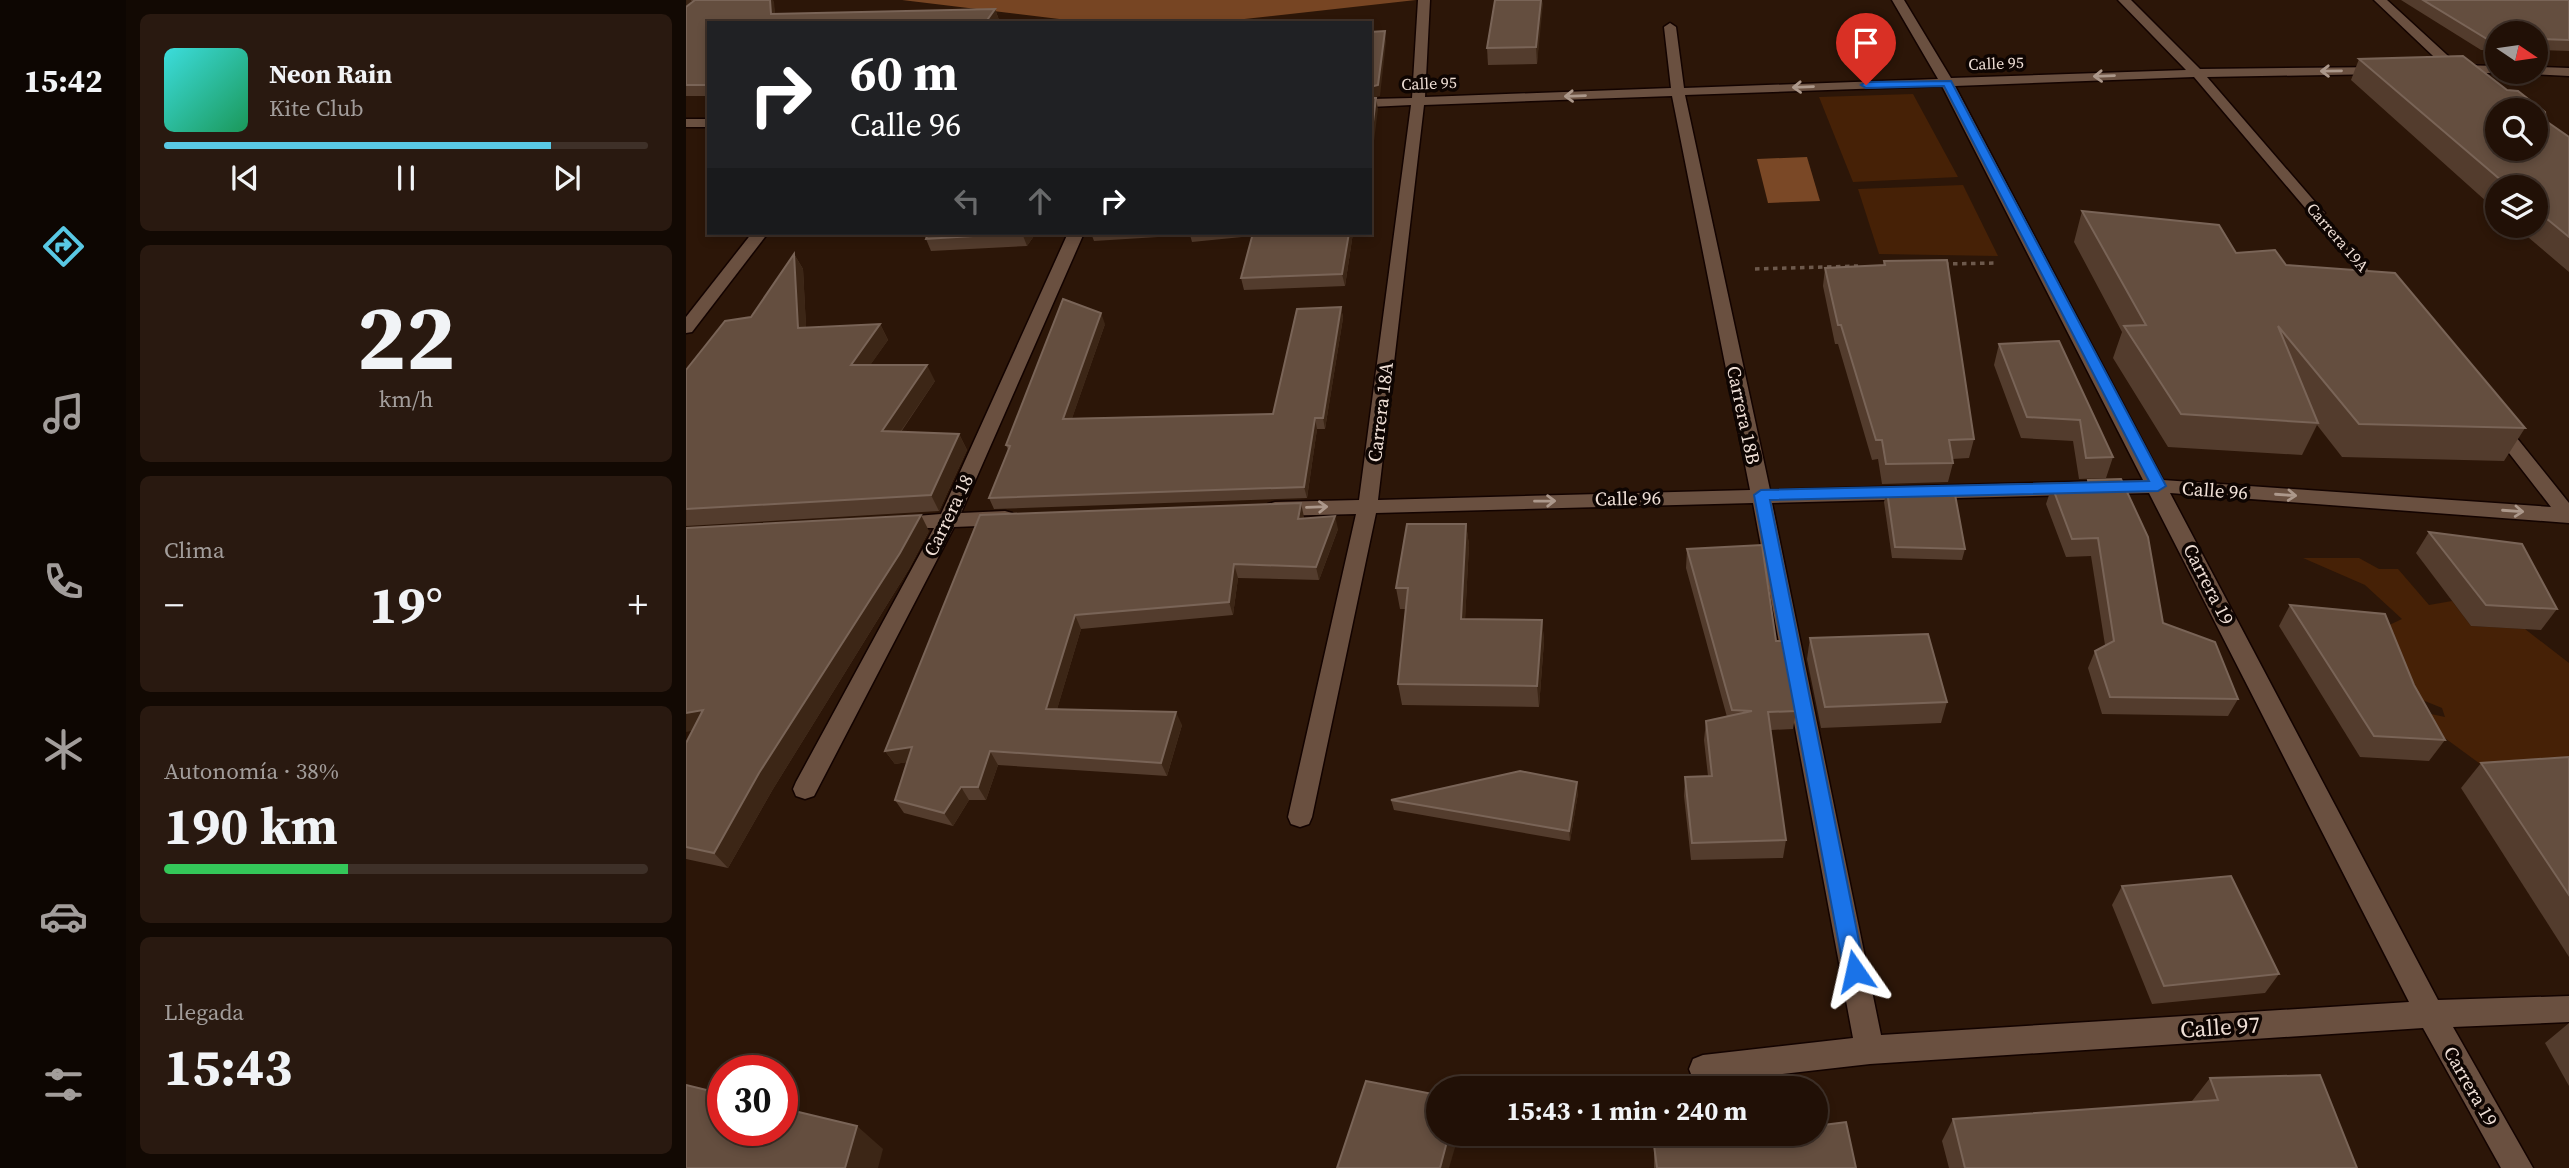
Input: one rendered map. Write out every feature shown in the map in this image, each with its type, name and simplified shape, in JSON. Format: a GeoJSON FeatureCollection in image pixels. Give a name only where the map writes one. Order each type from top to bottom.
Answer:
{"type":"FeatureCollection","features":[{"type":"Feature","properties":{"kind":"street","name":"Carrera 18A"},"geometry":{"type":"LineString","coordinates":[[1300,817],[1368,505],[1418,101],[1424,0]]}},
{"type":"Feature","properties":{"kind":"street","name":"Carrera 19"},"geometry":{"type":"LineString","coordinates":[[1898,0],[1947,83],[2041,262],[2430,1014],[2518,1168]]}},
{"type":"Feature","properties":{"kind":"street","name":"Carrera 19A"},"geometry":{"type":"LineString","coordinates":[[2124,0],[2197,73],[2317,213]]}},
{"type":"Feature","properties":{"kind":"street"},"geometry":{"type":"LineString","coordinates":[[2380,0],[2455,69],[2491,98]]}},
{"type":"Feature","properties":{"kind":"street","name":"Carrera 18B"},"geometry":{"type":"LineString","coordinates":[[1670,27],[1678,91],[1870,1050]]}},
{"type":"Feature","properties":{"kind":"street","name":"Calle 95"},"geometry":{"type":"LineString","coordinates":[[1372,103],[2197,73],[2401,70]]}},
{"type":"Feature","properties":{"kind":"street"},"geometry":{"type":"LineString","coordinates":[[2428,70],[2485,70]]}},
{"type":"Feature","properties":{"kind":"street"},"geometry":{"type":"LineString","coordinates":[[2548,71],[2569,72]]}},
{"type":"Feature","properties":{"kind":"street"},"geometry":{"type":"LineString","coordinates":[[686,123],[707,123]]}},
{"type":"Feature","properties":{"kind":"street"},"geometry":{"type":"LineString","coordinates":[[686,328],[758,235]]}},
{"type":"Feature","properties":{"kind":"street","name":"Carrera 18"},"geometry":{"type":"LineString","coordinates":[[805,789],[948,520],[1075,235]]}},
{"type":"Feature","properties":{"kind":"street"},"geometry":{"type":"LineString","coordinates":[[2486,412],[2569,516]]}},
{"type":"Feature","properties":{"kind":"street","name":"Calle 96"},"geometry":{"type":"LineString","coordinates":[[1260,509],[2158,486],[2569,516]]}},
{"type":"Feature","properties":{"kind":"street"},"geometry":{"type":"LineString","coordinates":[[879,524],[1029,517]]}},
{"type":"Feature","properties":{"kind":"street","name":"Calle 97"},"geometry":{"type":"LineString","coordinates":[[1703,1069],[1870,1050],[2430,1014],[2569,1009]]}},
{"type":"Feature","properties":{"kind":"path","name":"Carrera 19A"},"geometry":{"type":"LineString","coordinates":[[2317,213],[2371,276]]}},
{"type":"Feature","properties":{"kind":"path"},"geometry":{"type":"LineString","coordinates":[[1932,265],[2041,262]]}},
{"type":"Feature","properties":{"kind":"path"},"geometry":{"type":"LineString","coordinates":[[1714,270],[1864,266]]}},
{"type":"Feature","properties":{"kind":"shaded area"},"geometry":{"type":"Polygon","coordinates":[[[902,0],[1416,0],[1226,21],[1075,21],[902,0]]]}},
{"type":"Feature","properties":{"kind":"shaded area"},"geometry":{"type":"Polygon","coordinates":[[[1913,94],[1958,177],[1853,182],[1819,97],[1913,94]]]}},
{"type":"Feature","properties":{"kind":"shaded area"},"geometry":{"type":"Polygon","coordinates":[[[1807,157],[1820,201],[1768,203],[1757,159],[1807,157]]]}},
{"type":"Feature","properties":{"kind":"shaded area"},"geometry":{"type":"Polygon","coordinates":[[[1963,185],[1998,256],[1879,254],[1858,189],[1963,185]]]}},
{"type":"Feature","properties":{"kind":"shaded area"},"geometry":{"type":"Polygon","coordinates":[[[2303,558],[2359,558],[2379,569],[2398,569],[2429,605],[2452,601],[2471,626],[2525,629],[2569,663],[2569,781],[2509,785],[2438,733],[2431,714],[2445,717],[2442,708],[2415,697],[2385,627],[2402,619],[2365,585],[2303,558]]]}},
{"type":"Feature","properties":{"kind":"building"},"geometry":{"type":"Polygon","coordinates":[[[695,0],[770,0],[771,14],[995,9],[986,21],[707,21],[707,85],[686,85],[686,7],[695,0]]]}},
{"type":"Feature","properties":{"kind":"building"},"geometry":{"type":"Polygon","coordinates":[[[1495,0],[1541,0],[1536,47],[1487,48],[1495,0]]]}},
{"type":"Feature","properties":{"kind":"building"},"geometry":{"type":"Polygon","coordinates":[[[2423,0],[2569,0],[2569,40],[2548,39],[2548,21],[2485,21],[2485,38],[2423,0]]]}},
{"type":"Feature","properties":{"kind":"building"},"geometry":{"type":"Polygon","coordinates":[[[1385,31],[1378,85],[1372,86],[1372,32],[1385,31]]]}},
{"type":"Feature","properties":{"kind":"building"},"geometry":{"type":"Polygon","coordinates":[[[2463,56],[2485,73],[2485,84],[2499,84],[2507,90],[2518,91],[2527,98],[2485,98],[2485,161],[2548,161],[2548,122],[2569,137],[2569,237],[2548,220],[2548,175],[2495,175],[2359,59],[2463,56]]]}},
{"type":"Feature","properties":{"kind":"building"},"geometry":{"type":"Polygon","coordinates":[[[1372,98],[1376,98],[1372,130],[1372,98]]]}},
{"type":"Feature","properties":{"kind":"building"},"geometry":{"type":"Polygon","coordinates":[[[2082,211],[2219,225],[2236,253],[2275,250],[2286,265],[2395,273],[2525,428],[2359,424],[2278,326],[2318,423],[2181,414],[2124,326],[2146,325],[2082,211]]]}},
{"type":"Feature","properties":{"kind":"building"},"geometry":{"type":"Polygon","coordinates":[[[927,235],[991,235],[926,239],[927,235]]]}},
{"type":"Feature","properties":{"kind":"building"},"geometry":{"type":"Polygon","coordinates":[[[1252,235],[1349,235],[1342,274],[1241,278],[1252,235]]]}},
{"type":"Feature","properties":{"kind":"building"},"geometry":{"type":"Polygon","coordinates":[[[794,254],[798,328],[880,324],[851,365],[927,365],[882,431],[959,434],[931,495],[686,509],[686,370],[725,321],[751,317],[794,254]]]}},
{"type":"Feature","properties":{"kind":"building"},"geometry":{"type":"Polygon","coordinates":[[[1947,260],[1974,439],[1949,440],[1953,463],[1886,464],[1882,440],[1876,440],[1841,325],[1838,325],[1825,268],[1885,265],[1884,261],[1947,260]]]}},
{"type":"Feature","properties":{"kind":"building"},"geometry":{"type":"Polygon","coordinates":[[[1063,299],[1101,313],[1063,419],[1273,414],[1297,309],[1341,307],[1323,418],[1315,418],[1304,487],[989,498],[1010,446],[1006,445],[1063,299]]]}},
{"type":"Feature","properties":{"kind":"building"},"geometry":{"type":"Polygon","coordinates":[[[2059,341],[2113,457],[2086,458],[2080,420],[2027,417],[1999,344],[2059,341]]]}},
{"type":"Feature","properties":{"kind":"building"},"geometry":{"type":"Polygon","coordinates":[[[2121,479],[2148,537],[2163,623],[2215,642],[2238,699],[2110,697],[2095,651],[2114,641],[2098,538],[2072,539],[2052,486],[2090,491],[2088,480],[2121,479]]]}},
{"type":"Feature","properties":{"kind":"building"},"geometry":{"type":"Polygon","coordinates":[[[1954,489],[1965,549],[1895,547],[1887,491],[1954,489]]]}},
{"type":"Feature","properties":{"kind":"building"},"geometry":{"type":"Polygon","coordinates":[[[1301,503],[1298,519],[1335,516],[1316,567],[1234,564],[1229,602],[1075,615],[1046,709],[1176,712],[1161,763],[990,751],[978,787],[961,787],[944,813],[895,800],[912,747],[885,751],[980,515],[1301,503]]]}},
{"type":"Feature","properties":{"kind":"building"},"geometry":{"type":"Polygon","coordinates":[[[921,515],[900,553],[759,773],[714,853],[686,847],[686,743],[703,710],[686,713],[686,528],[921,515]]]}},
{"type":"Feature","properties":{"kind":"building"},"geometry":{"type":"Polygon","coordinates":[[[1407,524],[1466,524],[1461,619],[1542,620],[1537,686],[1398,684],[1408,588],[1396,588],[1407,524]]]}},
{"type":"Feature","properties":{"kind":"building"},"geometry":{"type":"Polygon","coordinates":[[[2429,532],[2522,544],[2557,609],[2486,605],[2429,532]]]}},
{"type":"Feature","properties":{"kind":"building"},"geometry":{"type":"Polygon","coordinates":[[[1762,545],[1776,641],[1782,641],[1796,711],[1768,712],[1786,840],[1692,843],[1685,777],[1712,776],[1706,721],[1752,711],[1732,710],[1687,549],[1762,545]]]}},
{"type":"Feature","properties":{"kind":"building"},"geometry":{"type":"Polygon","coordinates":[[[2290,605],[2385,614],[2414,685],[2445,740],[2374,736],[2290,605]]]}},
{"type":"Feature","properties":{"kind":"building"},"geometry":{"type":"Polygon","coordinates":[[[1928,634],[1947,702],[1825,707],[1810,638],[1928,634]]]}},
{"type":"Feature","properties":{"kind":"building"},"geometry":{"type":"Polygon","coordinates":[[[2569,757],[2569,895],[2481,763],[2569,757]]]}},
{"type":"Feature","properties":{"kind":"building"},"geometry":{"type":"Polygon","coordinates":[[[1520,771],[1577,782],[1569,831],[1391,800],[1520,771]]]}},
{"type":"Feature","properties":{"kind":"building"},"geometry":{"type":"Polygon","coordinates":[[[2231,876],[2279,974],[2164,986],[2122,886],[2231,876]]]}},
{"type":"Feature","properties":{"kind":"building"},"geometry":{"type":"Polygon","coordinates":[[[2320,1075],[2357,1168],[1965,1168],[1953,1119],[2218,1100],[2210,1078],[2320,1075]]]}},
{"type":"Feature","properties":{"kind":"building"},"geometry":{"type":"Polygon","coordinates":[[[1366,1081],[1426,1093],[1426,1146],[1446,1146],[1440,1168],[1337,1168],[1366,1081]]]}},
{"type":"Feature","properties":{"kind":"building"},"geometry":{"type":"Polygon","coordinates":[[[686,1085],[707,1090],[707,1146],[798,1146],[798,1112],[857,1126],[845,1168],[686,1168],[686,1085]]]}},
{"type":"Feature","properties":{"kind":"building"},"geometry":{"type":"Polygon","coordinates":[[[1846,1122],[1856,1168],[1657,1168],[1654,1146],[1828,1146],[1828,1124],[1846,1122]]]}},
{"type":"Feature","properties":{"kind":"route"},"geometry":{"type":"LineString","coordinates":[[1855,971],[1761,495],[2158,486],[1947,83],[1866,85]]}}]}
